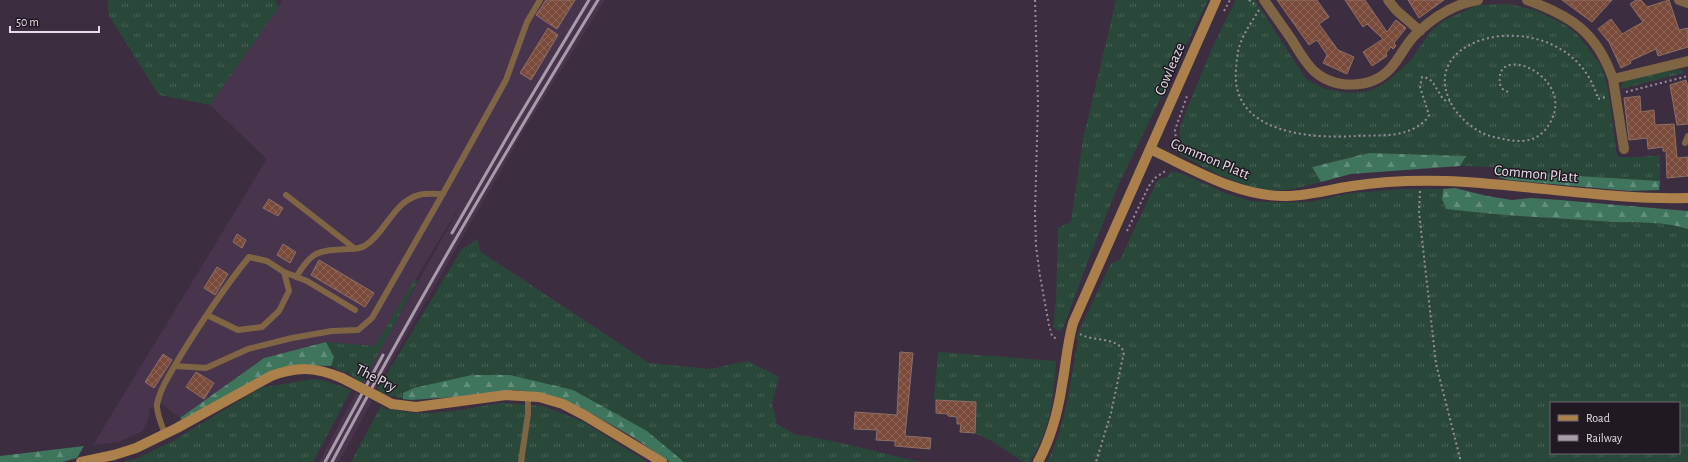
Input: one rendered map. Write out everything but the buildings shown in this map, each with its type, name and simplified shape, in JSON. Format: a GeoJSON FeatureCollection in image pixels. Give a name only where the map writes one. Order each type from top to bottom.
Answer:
{"type":"FeatureCollection","features":[{"type":"Feature","properties":{"kind":"main road","name":"Cowleaze"},"geometry":{"type":"LineString","coordinates":[[1150,149],[1216,0]]}},
{"type":"Feature","properties":{"kind":"main road","name":"Common Platt"},"geometry":{"type":"LineString","coordinates":[[1038,462],[1049,439],[1057,413],[1067,347],[1071,331],[1150,149],[1234,188],[1270,195],[1300,195],[1371,183],[1421,181],[1472,183],[1611,195],[1688,198]]}},
{"type":"Feature","properties":{"kind":"main road","name":"The Pry"},"geometry":{"type":"LineString","coordinates":[[81,462],[136,448],[165,434],[271,376],[285,371],[300,369],[317,369],[342,378],[392,404],[404,407],[426,406],[506,395],[528,395],[545,398],[563,404],[625,438],[662,462]]}},
{"type":"Feature","properties":{"kind":"street"},"geometry":{"type":"LineString","coordinates":[[1388,0],[1396,10],[1420,31]]}},
{"type":"Feature","properties":{"kind":"street"},"geometry":{"type":"LineString","coordinates":[[1265,1],[1312,69],[1321,76],[1336,83],[1357,84],[1381,76],[1396,62],[1404,48],[1420,31],[1451,9],[1478,0]]}},
{"type":"Feature","properties":{"kind":"street"},"geometry":{"type":"LineString","coordinates":[[1528,0],[1561,14],[1586,32],[1603,55],[1613,79],[1624,149]]}},
{"type":"Feature","properties":{"kind":"street"},"geometry":{"type":"LineString","coordinates":[[1679,0],[1688,3]]}},
{"type":"Feature","properties":{"kind":"street"},"geometry":{"type":"LineString","coordinates":[[1613,79],[1688,61]]}},
{"type":"Feature","properties":{"kind":"lane"},"geometry":{"type":"LineString","coordinates":[[175,366],[206,368],[248,349],[292,338],[332,331],[358,330],[372,318],[506,80],[527,22],[540,0]]}},
{"type":"Feature","properties":{"kind":"lane"},"geometry":{"type":"LineString","coordinates":[[1685,143],[1688,136]]}},
{"type":"Feature","properties":{"kind":"lane"},"geometry":{"type":"LineString","coordinates":[[296,277],[304,264],[314,253],[365,246],[379,232],[392,215],[405,203],[418,196],[443,194]]}},
{"type":"Feature","properties":{"kind":"lane"},"geometry":{"type":"LineString","coordinates":[[286,195],[354,248]]}},
{"type":"Feature","properties":{"kind":"lane"},"geometry":{"type":"LineString","coordinates":[[165,434],[157,406],[162,387],[226,286],[249,257],[268,261],[284,272],[306,281],[355,310]]}},
{"type":"Feature","properties":{"kind":"lane"},"geometry":{"type":"LineString","coordinates":[[207,315],[238,330],[262,327],[279,311],[289,291],[284,272]]}},
{"type":"Feature","properties":{"kind":"lane"},"geometry":{"type":"LineString","coordinates":[[521,462],[528,414],[528,395]]}},
{"type":"Feature","properties":{"kind":"path"},"geometry":{"type":"LineString","coordinates":[[1035,0],[1038,102],[1035,213],[1036,246],[1040,276],[1052,336],[1067,347]]}},
{"type":"Feature","properties":{"kind":"path"},"geometry":{"type":"LineString","coordinates":[[1222,16],[1230,0]]}},
{"type":"Feature","properties":{"kind":"path"},"geometry":{"type":"LineString","coordinates":[[1265,1],[1242,40],[1237,55],[1235,72],[1236,87],[1241,100],[1249,111],[1263,121],[1297,134],[1319,137],[1346,137],[1407,132],[1422,123],[1429,115],[1420,87],[1422,77],[1432,81],[1443,100],[1446,102],[1450,101]]}},
{"type":"Feature","properties":{"kind":"path"},"geometry":{"type":"LineString","coordinates":[[1458,48],[1448,64],[1445,84],[1450,101],[1455,110],[1463,119],[1491,137],[1521,142],[1529,140],[1544,131],[1551,121],[1554,110],[1554,97],[1546,80],[1538,72],[1527,66],[1516,63],[1506,66],[1502,70],[1499,81],[1501,88],[1508,92]]}},
{"type":"Feature","properties":{"kind":"path"},"geometry":{"type":"LineString","coordinates":[[1596,86],[1598,99],[1688,76]]}},
{"type":"Feature","properties":{"kind":"path"},"geometry":{"type":"LineString","coordinates":[[1126,232],[1149,186],[1155,178],[1167,171],[1177,148],[1175,130],[1189,90]]}},
{"type":"Feature","properties":{"kind":"path"},"geometry":{"type":"LineString","coordinates":[[1421,181],[1419,212],[1436,364],[1461,462]]}},
{"type":"Feature","properties":{"kind":"path"},"geometry":{"type":"LineString","coordinates":[[1071,331],[1116,344],[1122,348],[1124,352],[1111,413],[1096,462]]}},
{"type":"Feature","properties":{"kind":"shaded area"},"geometry":{"type":"Polygon","coordinates":[[[283,0],[605,0],[527,125],[374,392],[362,384],[464,199],[375,346],[326,342],[264,358],[180,418],[163,405],[150,408],[148,420],[142,431],[119,442],[93,445],[267,159],[210,105],[283,0]]]}},
{"type":"Feature","properties":{"kind":"shaded area"},"geometry":{"type":"Polygon","coordinates":[[[356,393],[372,401],[339,462],[319,462],[356,393]]]}},
{"type":"Feature","properties":{"kind":"green space"},"geometry":{"type":"Polygon","coordinates":[[[108,0],[275,0],[279,7],[210,105],[159,95],[108,14],[108,0]]]}},
{"type":"Feature","properties":{"kind":"green space"},"geometry":{"type":"Polygon","coordinates":[[[1116,0],[1208,0],[1117,188],[1063,328],[1059,331],[1053,328],[1056,300],[1058,228],[1071,222],[1083,139],[1116,0]]]}},
{"type":"Feature","properties":{"kind":"green space"},"geometry":{"type":"Polygon","coordinates":[[[1236,0],[1255,0],[1306,79],[1325,89],[1347,93],[1370,91],[1388,81],[1411,60],[1430,32],[1443,21],[1478,5],[1509,4],[1535,10],[1564,24],[1578,35],[1600,64],[1608,89],[1617,156],[1644,157],[1660,155],[1660,181],[1562,175],[1493,167],[1460,166],[1465,156],[1369,153],[1312,167],[1321,182],[1294,189],[1272,190],[1244,185],[1230,180],[1179,154],[1180,127],[1213,47],[1236,0]]]}},
{"type":"Feature","properties":{"kind":"green space"},"geometry":{"type":"Polygon","coordinates":[[[1675,69],[1682,70],[1684,73],[1621,89],[1622,83],[1625,81],[1675,69]]]}},
{"type":"Feature","properties":{"kind":"green space"},"geometry":{"type":"Polygon","coordinates":[[[1369,153],[1466,156],[1460,166],[1351,174],[1321,182],[1312,167],[1369,153]]]}},
{"type":"Feature","properties":{"kind":"green space"},"geometry":{"type":"Polygon","coordinates":[[[1496,167],[1562,175],[1660,181],[1659,190],[1629,191],[1509,180],[1498,177],[1496,167]]]}},
{"type":"Feature","properties":{"kind":"green space"},"geometry":{"type":"Polygon","coordinates":[[[1170,172],[1176,172],[1225,193],[1251,201],[1266,202],[1309,202],[1352,193],[1403,189],[1443,189],[1442,199],[1446,209],[1530,217],[1660,224],[1679,226],[1688,229],[1688,462],[1047,462],[1058,435],[1067,403],[1078,341],[1076,337],[1111,263],[1120,260],[1156,183],[1160,179],[1168,177],[1170,172]]]}},
{"type":"Feature","properties":{"kind":"green space"},"geometry":{"type":"Polygon","coordinates":[[[1455,188],[1487,196],[1512,200],[1531,198],[1688,211],[1688,229],[1679,226],[1660,224],[1529,217],[1446,209],[1442,199],[1443,189],[1455,188]]]}},
{"type":"Feature","properties":{"kind":"green space"},"geometry":{"type":"Polygon","coordinates":[[[477,239],[481,252],[649,363],[710,369],[748,361],[779,377],[772,403],[777,424],[794,434],[837,442],[920,462],[684,462],[647,431],[510,375],[472,375],[403,393],[403,399],[376,392],[462,249],[477,239]]]}},
{"type":"Feature","properties":{"kind":"green space"},"geometry":{"type":"Polygon","coordinates":[[[415,279],[418,281],[362,384],[346,371],[344,373],[331,366],[334,357],[326,342],[375,346],[415,279]]]}},
{"type":"Feature","properties":{"kind":"green space"},"geometry":{"type":"Polygon","coordinates":[[[326,342],[334,357],[331,366],[292,365],[276,369],[183,421],[180,418],[264,358],[326,342]]]}},
{"type":"Feature","properties":{"kind":"green space"},"geometry":{"type":"Polygon","coordinates":[[[938,352],[1056,361],[1050,414],[1042,439],[1029,462],[1023,462],[995,443],[975,433],[976,402],[934,400],[938,352]]]}},
{"type":"Feature","properties":{"kind":"green space"},"geometry":{"type":"Polygon","coordinates":[[[472,375],[510,375],[573,390],[647,431],[684,462],[670,462],[631,436],[574,404],[539,393],[515,390],[455,397],[411,400],[403,399],[403,393],[414,388],[472,375]]]}},
{"type":"Feature","properties":{"kind":"green space"},"geometry":{"type":"Polygon","coordinates":[[[312,379],[323,380],[351,390],[313,462],[123,462],[138,458],[173,441],[260,388],[312,379]]]}},
{"type":"Feature","properties":{"kind":"green space"},"geometry":{"type":"Polygon","coordinates":[[[502,403],[543,406],[584,422],[647,462],[351,462],[381,406],[388,410],[390,408],[417,413],[431,413],[502,403]]]}},
{"type":"Feature","properties":{"kind":"green space"},"geometry":{"type":"Polygon","coordinates":[[[84,446],[77,458],[62,462],[0,462],[0,456],[84,446]]]}},
{"type":"Feature","properties":{"kind":"railway"},"geometry":{"type":"LineString","coordinates":[[452,233],[514,125],[589,0]]}},
{"type":"Feature","properties":{"kind":"railway"},"geometry":{"type":"LineString","coordinates":[[332,462],[363,403],[461,229],[598,0]]}},
{"type":"Feature","properties":{"kind":"railway"},"geometry":{"type":"LineString","coordinates":[[325,462],[383,355]]}}]}
